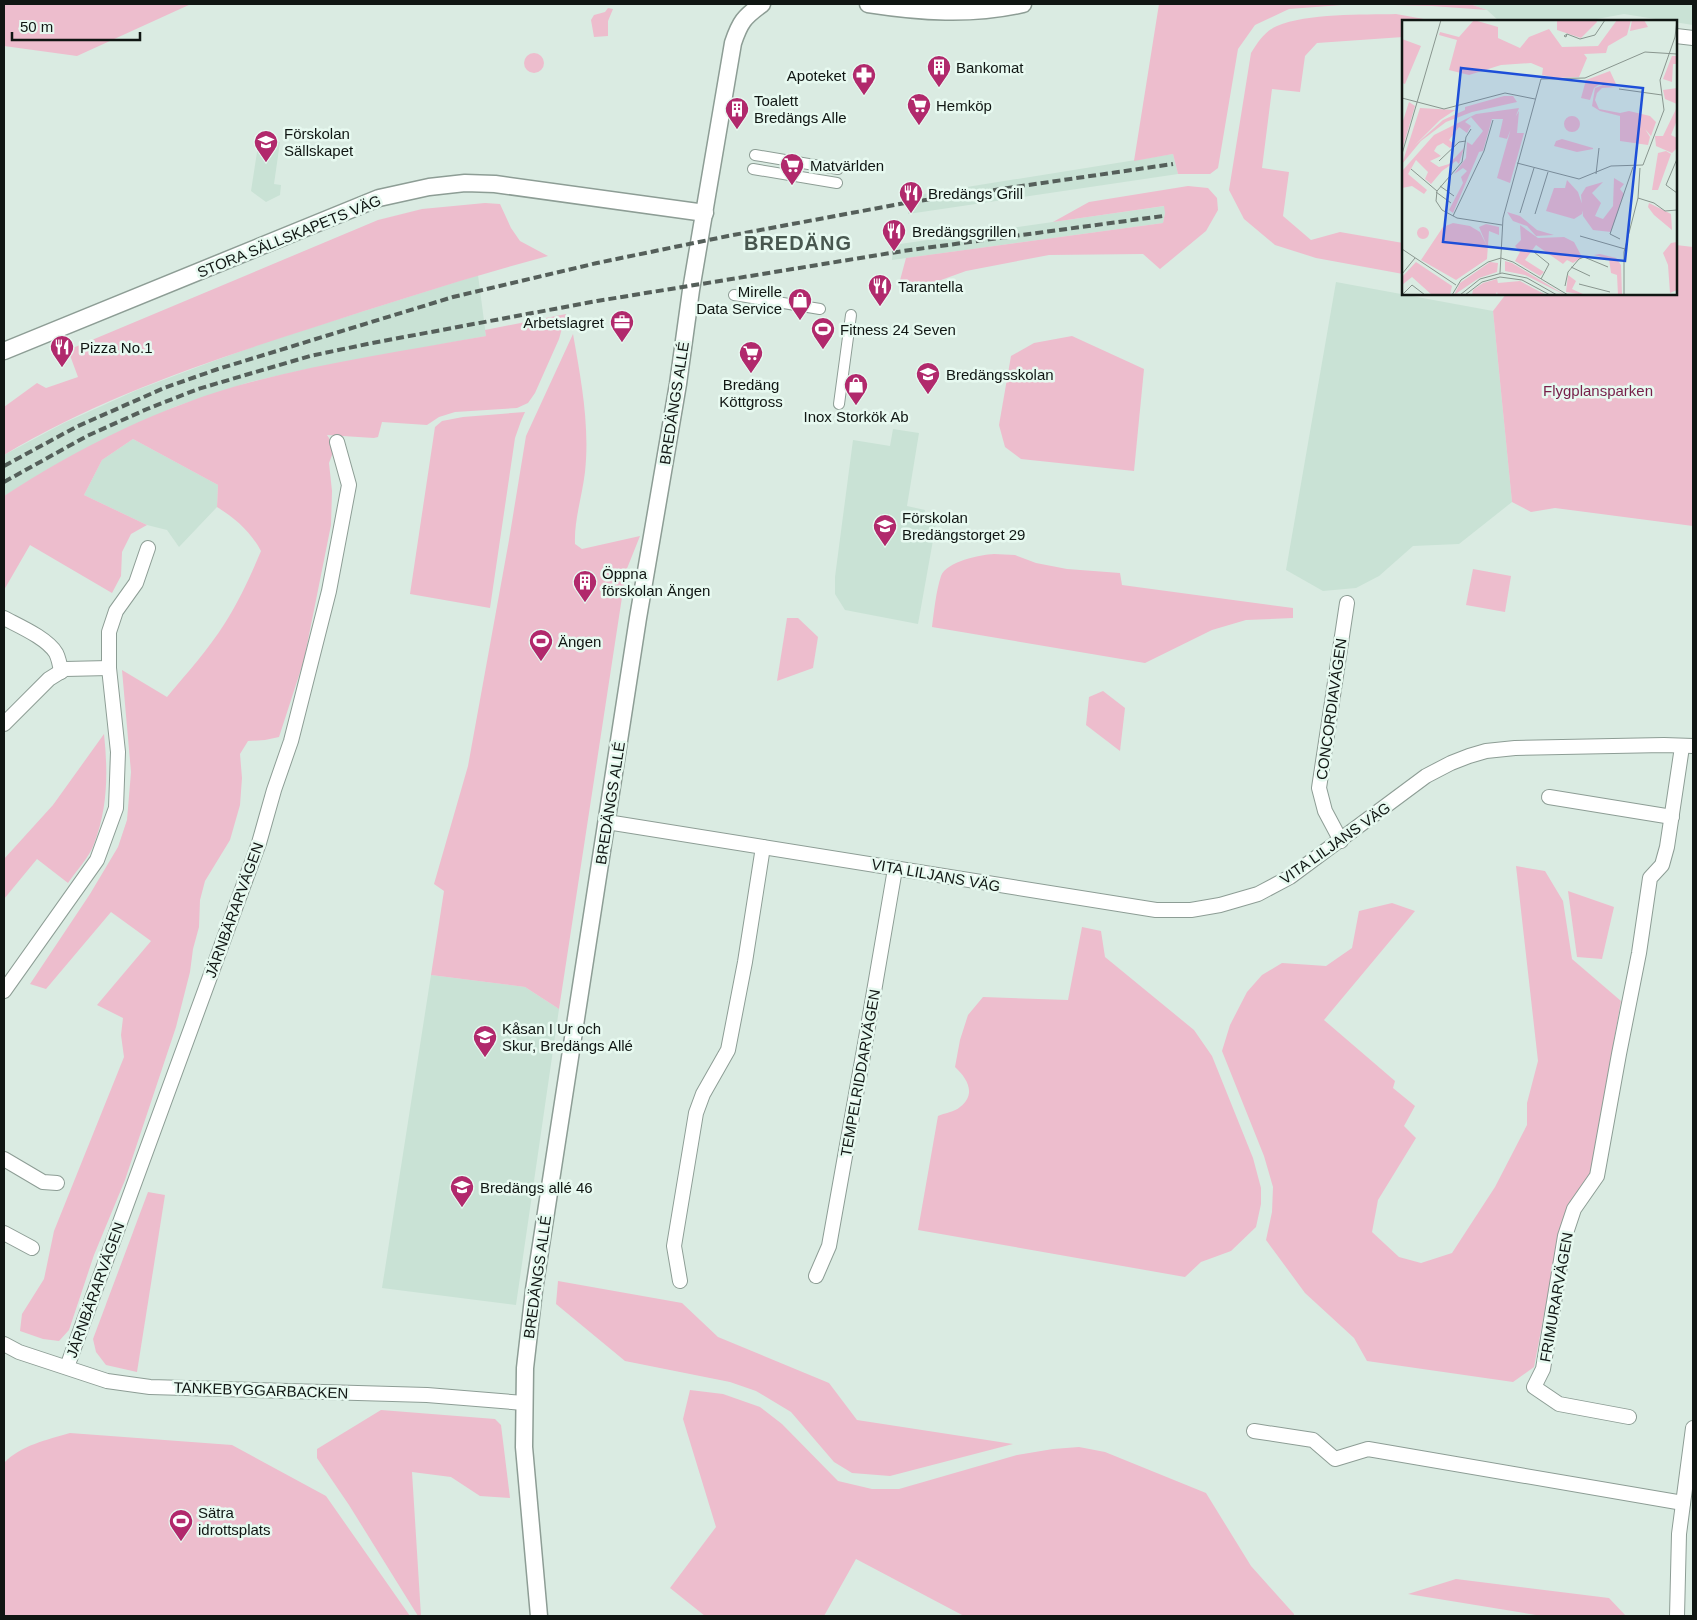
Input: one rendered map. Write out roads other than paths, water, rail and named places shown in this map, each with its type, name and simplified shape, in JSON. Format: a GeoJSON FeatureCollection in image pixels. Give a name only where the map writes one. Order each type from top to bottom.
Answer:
{"type":"FeatureCollection","features":[{"type":"Feature","properties":{"kind":"street","name":"BREDÄNGS ALLÉ"},"geometry":{"type":"LineString","coordinates":[[539,1616],[527,1495],[524,1403],[528,1338],[539,1254],[652,532],[733,43],[740,24],[762,4]]}},
{"type":"Feature","properties":{"kind":"street"},"geometry":{"type":"LineString","coordinates":[[868,4],[940,12],[1000,9],[1023,4]]}},
{"type":"Feature","properties":{"kind":"street"},"geometry":{"type":"LineString","coordinates":[[1677,36],[1693,38]]}},
{"type":"Feature","properties":{"kind":"street"},"geometry":{"type":"LineString","coordinates":[[755,154],[838,169]]}},
{"type":"Feature","properties":{"kind":"street"},"geometry":{"type":"LineString","coordinates":[[753,169],[836,183]]}},
{"type":"Feature","properties":{"kind":"street","name":"STORA SÄLLSKAPETS VÄG"},"geometry":{"type":"LineString","coordinates":[[4,351],[380,198],[428,186],[465,183],[520,186],[705,213]]}},
{"type":"Feature","properties":{"kind":"street"},"geometry":{"type":"LineString","coordinates":[[734,295],[820,309]]}},
{"type":"Feature","properties":{"kind":"street"},"geometry":{"type":"LineString","coordinates":[[839,404],[851,315]]}},
{"type":"Feature","properties":{"kind":"street","name":"JÄRNBÄRARVÄGEN"},"geometry":{"type":"LineString","coordinates":[[67,1367],[256,852],[291,741],[329,591],[349,486],[337,442]]}},
{"type":"Feature","properties":{"kind":"street"},"geometry":{"type":"LineString","coordinates":[[4,991],[97,860],[116,808],[118,752],[109,668],[108,632],[116,611],[136,583],[148,548]]}},
{"type":"Feature","properties":{"kind":"street","name":"CONCORDIAVÄGEN"},"geometry":{"type":"LineString","coordinates":[[1341,841],[1325,811],[1319,788],[1347,603]]}},
{"type":"Feature","properties":{"kind":"street"},"geometry":{"type":"LineString","coordinates":[[4,618],[40,638],[54,650],[59,658],[61,672]]}},
{"type":"Feature","properties":{"kind":"street"},"geometry":{"type":"LineString","coordinates":[[4,724],[50,679],[65,669],[109,668]]}},
{"type":"Feature","properties":{"kind":"street","name":"VITA LILJANS VÄG"},"geometry":{"type":"LineString","coordinates":[[607,822],[1156,910],[1191,910],[1220,905],[1258,894],[1290,877],[1341,841],[1426,776],[1469,756],[1486,751],[1515,748],[1664,745],[1688,747]]}},
{"type":"Feature","properties":{"kind":"street"},"geometry":{"type":"LineString","coordinates":[[1549,797],[1672,817],[1688,747]]}},
{"type":"Feature","properties":{"kind":"street","name":"FRIMURARVÄGEN"},"geometry":{"type":"LineString","coordinates":[[1629,1417],[1559,1404],[1534,1387],[1543,1369],[1565,1236],[1574,1209],[1597,1176],[1639,953],[1650,878],[1662,865],[1672,817]]}},
{"type":"Feature","properties":{"kind":"street"},"geometry":{"type":"LineString","coordinates":[[680,1281],[674,1246],[696,1113],[703,1094],[728,1050],[746,962],[763,847]]}},
{"type":"Feature","properties":{"kind":"street","name":"TEMPELRIDDARVÄGEN"},"geometry":{"type":"LineString","coordinates":[[816,1276],[828,1246],[895,869]]}},
{"type":"Feature","properties":{"kind":"street"},"geometry":{"type":"LineString","coordinates":[[4,1159],[43,1182],[57,1183]]}},
{"type":"Feature","properties":{"kind":"street"},"geometry":{"type":"LineString","coordinates":[[4,1232],[32,1248]]}},
{"type":"Feature","properties":{"kind":"street","name":"TANKEBYGGARBACKEN"},"geometry":{"type":"LineString","coordinates":[[4,1344],[19,1352],[107,1381],[150,1387],[427,1395],[524,1403]]}},
{"type":"Feature","properties":{"kind":"street"},"geometry":{"type":"LineString","coordinates":[[1677,1616],[1679,1534],[1693,1428]]}},
{"type":"Feature","properties":{"kind":"street"},"geometry":{"type":"LineString","coordinates":[[1254,1431],[1313,1440],[1335,1459],[1368,1449],[1683,1503]]}},
{"type":"Feature","properties":{"kind":"railway"},"geometry":{"type":"LineString","coordinates":[[4,466],[76,427],[164,388],[218,369],[453,297],[597,263],[905,203],[1173,164]]}},
{"type":"Feature","properties":{"kind":"railway"},"geometry":{"type":"LineString","coordinates":[[4,482],[87,436],[147,409],[198,389],[310,356],[597,301],[903,251],[1163,216]]}},
{"type":"Feature","properties":{"kind":"place","name":"Bankomat"},"geometry":{"type":"Point","coordinates":[939,88]}},
{"type":"Feature","properties":{"kind":"place","name":"Apoteket"},"geometry":{"type":"Point","coordinates":[864,96]}},
{"type":"Feature","properties":{"kind":"place","name":"Hemköp"},"geometry":{"type":"Point","coordinates":[919,126]}},
{"type":"Feature","properties":{"kind":"place","name":"Toalett Bredängs Alle"},"geometry":{"type":"Point","coordinates":[737,130]}},
{"type":"Feature","properties":{"kind":"place","name":"Förskolan Sällskapet"},"geometry":{"type":"Point","coordinates":[266,163]}},
{"type":"Feature","properties":{"kind":"place","name":"Matvärlden"},"geometry":{"type":"Point","coordinates":[792,186]}},
{"type":"Feature","properties":{"kind":"place","name":"Bredängs Grill"},"geometry":{"type":"Point","coordinates":[911,214]}},
{"type":"Feature","properties":{"kind":"place","name":"Bredängsgrillen"},"geometry":{"type":"Point","coordinates":[894,252]}},
{"type":"Feature","properties":{"kind":"place","name":"Tarantella"},"geometry":{"type":"Point","coordinates":[880,307]}},
{"type":"Feature","properties":{"kind":"place","name":"Mirelle Data Service"},"geometry":{"type":"Point","coordinates":[800,321]}},
{"type":"Feature","properties":{"kind":"place","name":"Arbetslagret"},"geometry":{"type":"Point","coordinates":[622,343]}},
{"type":"Feature","properties":{"kind":"place","name":"Fitness 24 Seven"},"geometry":{"type":"Point","coordinates":[823,350]}},
{"type":"Feature","properties":{"kind":"place","name":"Pizza No.1"},"geometry":{"type":"Point","coordinates":[62,368]}},
{"type":"Feature","properties":{"kind":"place","name":"Bredäng Köttgross"},"geometry":{"type":"Point","coordinates":[751,374]}},
{"type":"Feature","properties":{"kind":"place","name":"Bredängsskolan"},"geometry":{"type":"Point","coordinates":[928,395]}},
{"type":"Feature","properties":{"kind":"place","name":"Inox Storkök Ab"},"geometry":{"type":"Point","coordinates":[856,406]}},
{"type":"Feature","properties":{"kind":"place","name":"Förskolan Bredängstorget 29"},"geometry":{"type":"Point","coordinates":[885,547]}},
{"type":"Feature","properties":{"kind":"place","name":"Öppna förskolan Ängen"},"geometry":{"type":"Point","coordinates":[585,603]}},
{"type":"Feature","properties":{"kind":"place","name":"Ängen"},"geometry":{"type":"Point","coordinates":[541,662]}},
{"type":"Feature","properties":{"kind":"place","name":"Kåsan I Ur och Skur, Bredängs Allé"},"geometry":{"type":"Point","coordinates":[485,1058]}},
{"type":"Feature","properties":{"kind":"place","name":"Bredängs allé 46"},"geometry":{"type":"Point","coordinates":[462,1208]}},
{"type":"Feature","properties":{"kind":"place","name":"Sätra idrottsplats"},"geometry":{"type":"Point","coordinates":[181,1542]}},
{"type":"Feature","properties":{"kind":"district","name":"BREDÄNG"},"geometry":{"type":"Point","coordinates":[798,243]}},
{"type":"Feature","properties":{"kind":"park label","name":"Flygplansparken"},"geometry":{"type":"Point","coordinates":[1598,390]}}]}
